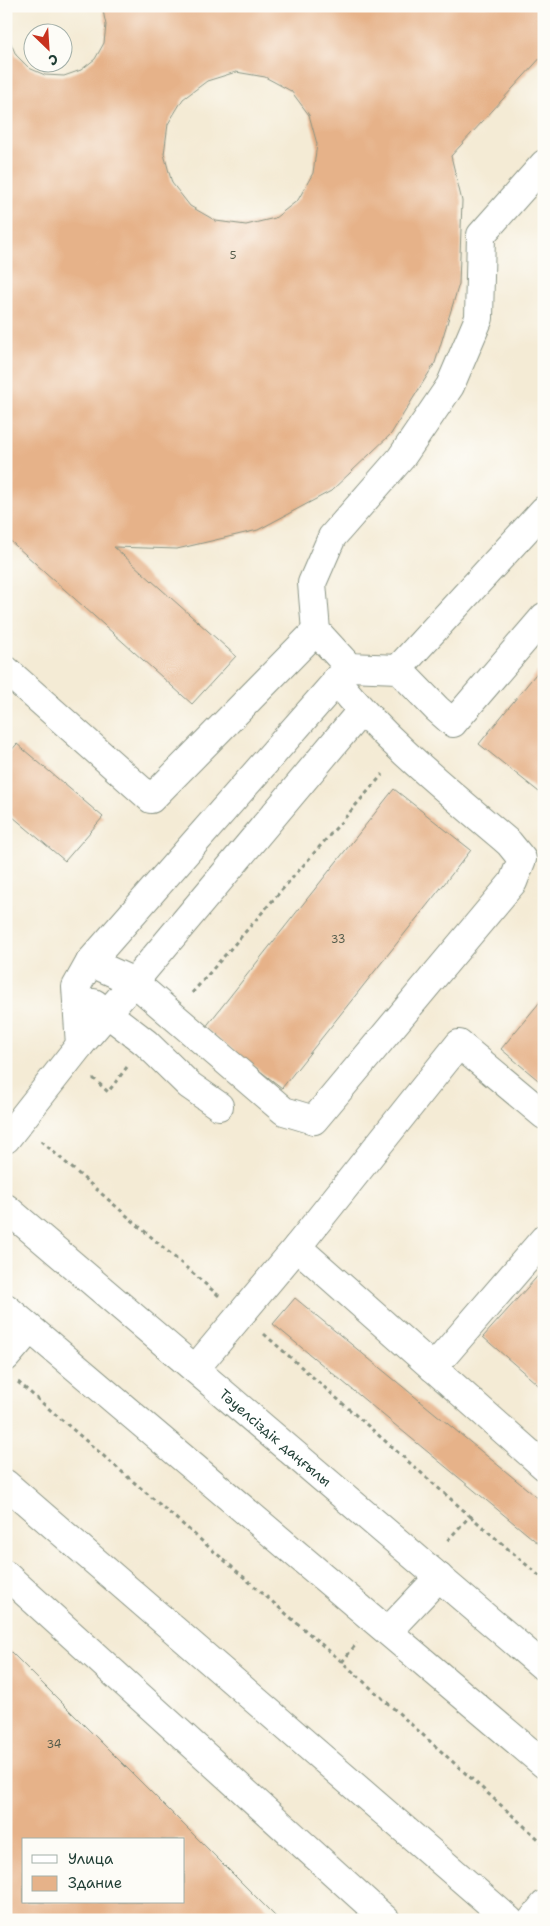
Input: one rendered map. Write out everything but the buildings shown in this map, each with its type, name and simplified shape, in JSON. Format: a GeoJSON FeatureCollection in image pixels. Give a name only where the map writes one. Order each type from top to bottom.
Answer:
{"type":"FeatureCollection","features":[{"type":"Feature","properties":{"kind":"main road"},"geometry":{"type":"LineString","coordinates":[[90,962],[134,982],[284,1111],[314,1120],[513,882],[522,859],[509,843],[402,752],[361,711],[342,673],[316,631],[312,583],[332,537],[401,458],[450,386],[479,318],[481,234],[544,164]]}},
{"type":"Feature","properties":{"kind":"main road"},"geometry":{"type":"LineString","coordinates":[[75,1051],[76,987],[90,962],[342,673],[398,670],[544,510]]}},
{"type":"Feature","properties":{"kind":"main road"},"geometry":{"type":"LineString","coordinates":[[398,670],[437,710],[453,723],[544,617]]}},
{"type":"Feature","properties":{"kind":"main road"},"geometry":{"type":"LineString","coordinates":[[6,670],[151,799],[316,631]]}},
{"type":"Feature","properties":{"kind":"main road"},"geometry":{"type":"LineString","coordinates":[[6,1140],[75,1051],[361,711]]}},
{"type":"Feature","properties":{"kind":"main road"},"geometry":{"type":"LineString","coordinates":[[76,987],[107,1014],[146,1043],[189,1085],[219,1106]]}},
{"type":"Feature","properties":{"kind":"main road"},"geometry":{"type":"LineString","coordinates":[[195,1369],[297,1247],[459,1044],[544,1116]]}},
{"type":"Feature","properties":{"kind":"main road","name":"Тәуелсіздік даңғылы"},"geometry":{"type":"LineString","coordinates":[[6,1208],[544,1667]]}},
{"type":"Feature","properties":{"kind":"main road"},"geometry":{"type":"LineString","coordinates":[[433,1368],[544,1240]]}},
{"type":"Feature","properties":{"kind":"main road"},"geometry":{"type":"LineString","coordinates":[[297,1247],[544,1466]]}},
{"type":"Feature","properties":{"kind":"main road"},"geometry":{"type":"LineString","coordinates":[[6,1308],[544,1764]]}},
{"type":"Feature","properties":{"kind":"main road"},"geometry":{"type":"LineString","coordinates":[[10,1368],[30,1329]]}},
{"type":"Feature","properties":{"kind":"main road"},"geometry":{"type":"LineString","coordinates":[[6,1484],[508,1920]]}},
{"type":"Feature","properties":{"kind":"main road"},"geometry":{"type":"LineString","coordinates":[[6,1575],[386,1920]]}},
{"type":"Feature","properties":{"kind":"main road"},"geometry":{"type":"LineString","coordinates":[[388,1631],[439,1576]]}},
{"type":"Feature","properties":{"kind":"main road"},"geometry":{"type":"LineString","coordinates":[[532,1920],[544,1905]]}},
{"type":"Feature","properties":{"kind":"path"},"geometry":{"type":"LineString","coordinates":[[173,1014],[402,752]]}},
{"type":"Feature","properties":{"kind":"path"},"geometry":{"type":"LineString","coordinates":[[75,1051],[108,1092],[146,1043]]}},
{"type":"Feature","properties":{"kind":"path"},"geometry":{"type":"LineString","coordinates":[[10,1368],[544,1844]]}},
{"type":"Feature","properties":{"kind":"path"},"geometry":{"type":"LineString","coordinates":[[470,1516],[544,1580]]}}]}
